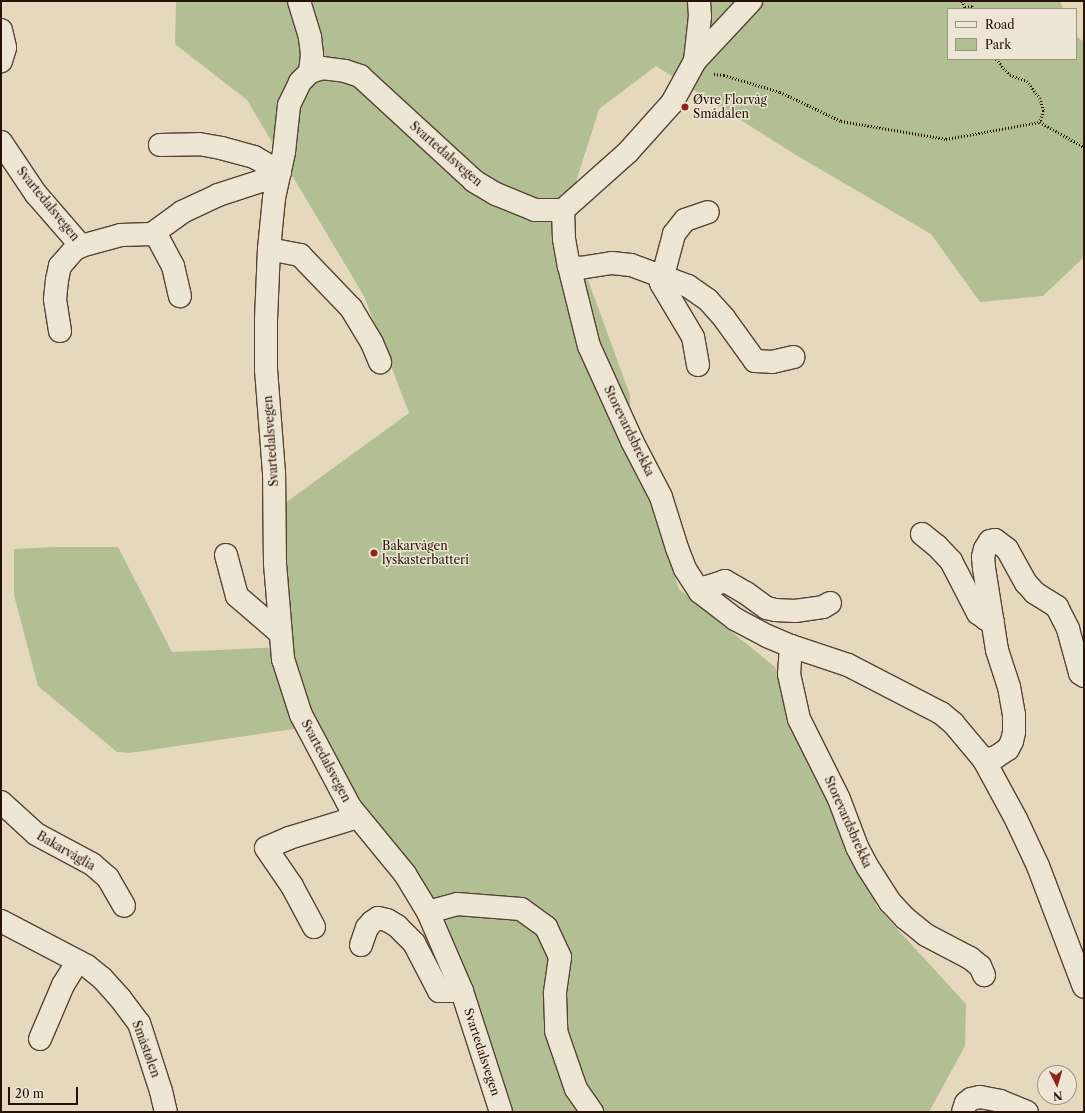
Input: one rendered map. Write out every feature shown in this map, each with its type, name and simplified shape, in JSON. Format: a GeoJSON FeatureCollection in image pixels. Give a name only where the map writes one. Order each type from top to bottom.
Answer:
{"type":"FeatureCollection","features":[{"type":"Feature","properties":{"kind":"street"},"geometry":{"type":"LineString","coordinates":[[299,1],[310,38],[312,55],[310,72]]}},
{"type":"Feature","properties":{"kind":"street"},"geometry":{"type":"LineString","coordinates":[[692,66],[700,16],[699,1]]}},
{"type":"Feature","properties":{"kind":"street"},"geometry":{"type":"LineString","coordinates":[[563,210],[628,152],[672,103],[692,66],[751,1]]}},
{"type":"Feature","properties":{"kind":"street"},"geometry":{"type":"LineString","coordinates":[[1,30],[5,48],[1,61]]}},
{"type":"Feature","properties":{"kind":"street","name":"Svartedalsvegen"},"geometry":{"type":"LineString","coordinates":[[502,1112],[462,991],[428,912],[405,874],[350,807],[301,715],[287,675],[280,633],[275,564],[274,473],[266,370],[268,250],[274,198],[280,172],[289,105],[300,82],[310,72],[322,68],[345,70],[360,76],[474,181],[496,194],[520,205],[547,211],[563,210]]}},
{"type":"Feature","properties":{"kind":"street","name":"Svartedalsvegen"},"geometry":{"type":"LineString","coordinates":[[1,142],[36,194],[81,246]]}},
{"type":"Feature","properties":{"kind":"street"},"geometry":{"type":"LineString","coordinates":[[160,146],[199,144],[221,148],[254,157],[280,172]]}},
{"type":"Feature","properties":{"kind":"street"},"geometry":{"type":"LineString","coordinates":[[180,296],[170,259],[164,245],[152,234],[182,212],[218,195],[261,181],[280,172]]}},
{"type":"Feature","properties":{"kind":"street","name":"Storevardsbrekka"},"geometry":{"type":"LineString","coordinates":[[563,210],[564,239],[569,266],[589,346],[632,441],[661,497],[680,555],[686,569],[700,592],[735,619],[791,646],[848,665],[941,713],[953,723],[984,760],[1016,819],[1038,866],[1084,987]]}},
{"type":"Feature","properties":{"kind":"street"},"geometry":{"type":"LineString","coordinates":[[698,365],[693,337],[661,283],[661,275],[674,234],[681,224],[693,216],[708,212]]}},
{"type":"Feature","properties":{"kind":"street","name":"Svartedalsvegen"},"geometry":{"type":"LineString","coordinates":[[60,331],[55,299],[57,280],[60,266],[74,250],[81,246],[121,235],[152,234]]}},
{"type":"Feature","properties":{"kind":"street"},"geometry":{"type":"LineString","coordinates":[[268,250],[300,255],[351,308],[372,343],[380,362]]}},
{"type":"Feature","properties":{"kind":"street"},"geometry":{"type":"LineString","coordinates":[[569,266],[580,268],[622,264],[661,275],[688,286],[708,300],[724,318],[756,361],[772,362],[793,357]]}},
{"type":"Feature","properties":{"kind":"street"},"geometry":{"type":"LineString","coordinates":[[922,534],[951,560],[959,572],[978,613],[986,619],[993,621]]}},
{"type":"Feature","properties":{"kind":"street"},"geometry":{"type":"LineString","coordinates":[[984,760],[996,757],[1008,748],[1012,741],[1014,732],[1014,715],[1009,687],[997,650],[983,557],[985,548],[990,541],[995,540],[1007,548],[1026,583],[1035,593],[1057,607],[1068,629],[1080,673],[1084,676]]}},
{"type":"Feature","properties":{"kind":"street"},"geometry":{"type":"LineString","coordinates":[[226,555],[237,596],[280,633]]}},
{"type":"Feature","properties":{"kind":"street"},"geometry":{"type":"LineString","coordinates":[[700,592],[707,586],[725,581],[746,593],[767,608],[775,610],[795,611],[824,607],[830,603]]}},
{"type":"Feature","properties":{"kind":"street","name":"Storevardsbrekka"},"geometry":{"type":"LineString","coordinates":[[791,646],[789,674],[799,719],[839,799],[857,847],[867,866],[890,902],[905,918],[926,935],[970,958],[980,966],[984,975]]}},
{"type":"Feature","properties":{"kind":"street","name":"Bakarvåglia"},"geometry":{"type":"LineString","coordinates":[[1,802],[36,834],[92,864],[108,878],[124,906]]}},
{"type":"Feature","properties":{"kind":"street","name":"Svartedalsvegen"},"geometry":{"type":"LineString","coordinates":[[314,927],[292,886],[266,848],[289,838],[358,817]]}},
{"type":"Feature","properties":{"kind":"street"},"geometry":{"type":"LineString","coordinates":[[428,912],[457,904],[521,909],[546,927],[560,957],[555,994],[556,1032],[576,1089],[592,1112]]}},
{"type":"Feature","properties":{"kind":"street"},"geometry":{"type":"LineString","coordinates":[[361,945],[367,928],[372,922],[378,918],[387,920],[397,926],[414,943],[439,991],[462,991]]}},
{"type":"Feature","properties":{"kind":"street","name":"Småstølen"},"geometry":{"type":"LineString","coordinates":[[1,921],[78,961],[102,978],[120,998],[139,1023],[166,1112]]}},
{"type":"Feature","properties":{"kind":"street"},"geometry":{"type":"LineString","coordinates":[[40,1039],[63,985],[78,961]]}},
{"type":"Feature","properties":{"kind":"street"},"geometry":{"type":"LineString","coordinates":[[963,1112],[966,1103],[971,1098],[980,1097],[1000,1101],[1027,1112]]}},
{"type":"Feature","properties":{"kind":"path"},"geometry":{"type":"LineString","coordinates":[[962,1],[965,6],[972,6],[973,8]]}},
{"type":"Feature","properties":{"kind":"path"},"geometry":{"type":"LineString","coordinates":[[997,60],[1010,75],[1028,81],[1040,98],[1044,111],[1040,122]]}},
{"type":"Feature","properties":{"kind":"path"},"geometry":{"type":"LineString","coordinates":[[692,66],[780,92],[841,121],[946,138],[1040,122],[1084,148]]}},
{"type":"Feature","properties":{"kind":"green space"},"geometry":{"type":"Polygon","coordinates":[[[176,1],[1060,1],[1063,8],[947,8],[947,60],[1077,60],[1077,37],[1084,42],[1084,257],[1043,296],[980,302],[931,234],[796,155],[656,66],[599,109],[565,217],[630,395],[630,444],[679,589],[775,667],[877,907],[966,1004],[965,1046],[929,1112],[499,1112],[437,939],[300,728],[129,753],[117,752],[38,686],[14,595],[14,549],[54,547],[118,547],[172,652],[284,647],[281,506],[409,413],[364,296],[247,100],[175,44],[176,1]]]}},
{"type":"Feature","properties":{"kind":"place","name":"Øvre Florvåg Smådalen"},"geometry":{"type":"Point","coordinates":[685,107]}},
{"type":"Feature","properties":{"kind":"place","name":"Bakarvågen lyskasterbatteri"},"geometry":{"type":"Point","coordinates":[374,553]}}]}
